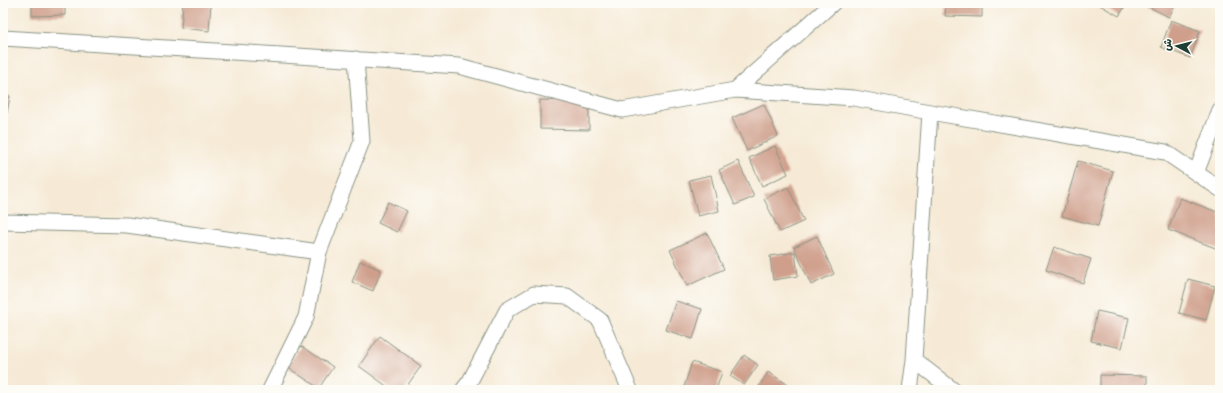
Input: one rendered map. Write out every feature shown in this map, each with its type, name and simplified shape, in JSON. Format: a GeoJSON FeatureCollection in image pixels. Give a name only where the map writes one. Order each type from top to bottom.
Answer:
{"type":"FeatureCollection","features":[{"type":"Feature","properties":{"kind":"street"},"geometry":{"type":"LineString","coordinates":[[735,90],[833,3]]}},
{"type":"Feature","properties":{"kind":"street"},"geometry":{"type":"LineString","coordinates":[[3,38],[459,66],[622,110],[735,90],[854,98],[1165,152],[1220,189]]}},
{"type":"Feature","properties":{"kind":"street"},"geometry":{"type":"LineString","coordinates":[[270,390],[306,317],[319,252],[362,141],[356,60]]}},
{"type":"Feature","properties":{"kind":"street"},"geometry":{"type":"LineString","coordinates":[[1196,173],[1220,110]]}},
{"type":"Feature","properties":{"kind":"street"},"geometry":{"type":"LineString","coordinates":[[910,390],[914,360],[930,112]]}},
{"type":"Feature","properties":{"kind":"street"},"geometry":{"type":"LineString","coordinates":[[3,222],[127,225],[319,252]]}},
{"type":"Feature","properties":{"kind":"street"},"geometry":{"type":"LineString","coordinates":[[463,390],[470,381],[508,310],[534,294],[566,296],[600,320],[630,390]]}},
{"type":"Feature","properties":{"kind":"street"},"geometry":{"type":"LineString","coordinates":[[914,360],[953,390]]}},
{"type":"Feature","properties":{"kind":"building"},"geometry":{"type":"Polygon","coordinates":[[[32,3],[65,3],[65,15],[32,16],[32,3]]]}},
{"type":"Feature","properties":{"kind":"building"},"geometry":{"type":"Polygon","coordinates":[[[183,3],[211,3],[209,31],[181,28],[183,3]]]}},
{"type":"Feature","properties":{"kind":"building"},"geometry":{"type":"Polygon","coordinates":[[[946,3],[982,3],[982,17],[945,16],[946,3]]]}},
{"type":"Feature","properties":{"kind":"building"},"geometry":{"type":"Polygon","coordinates":[[[1096,3],[1127,3],[1119,16],[1096,3]]]}},
{"type":"Feature","properties":{"kind":"building"},"geometry":{"type":"Polygon","coordinates":[[[1149,3],[1176,3],[1169,17],[1147,6],[1149,3]]]}},
{"type":"Feature","properties":{"kind":"building"},"geometry":{"type":"Polygon","coordinates":[[[1171,20],[1200,31],[1190,58],[1161,47],[1171,20]]]}},
{"type":"Feature","properties":{"kind":"building"},"geometry":{"type":"Polygon","coordinates":[[[3,65],[6,66],[5,82],[3,82],[3,65]]]}},
{"type":"Feature","properties":{"kind":"building"},"geometry":{"type":"Polygon","coordinates":[[[3,95],[10,96],[7,113],[3,113],[3,95]]]}},
{"type":"Feature","properties":{"kind":"building"},"geometry":{"type":"Polygon","coordinates":[[[540,100],[589,101],[589,130],[540,129],[540,100]]]}},
{"type":"Feature","properties":{"kind":"building"},"geometry":{"type":"Polygon","coordinates":[[[764,104],[778,136],[747,151],[732,118],[764,104]]]}},
{"type":"Feature","properties":{"kind":"building"},"geometry":{"type":"Polygon","coordinates":[[[775,146],[788,174],[762,186],[749,158],[775,146]]]}},
{"type":"Feature","properties":{"kind":"building"},"geometry":{"type":"Polygon","coordinates":[[[738,161],[754,197],[735,205],[719,170],[738,161]]]}},
{"type":"Feature","properties":{"kind":"building"},"geometry":{"type":"Polygon","coordinates":[[[1078,161],[1113,171],[1098,226],[1062,216],[1078,161]]]}},
{"type":"Feature","properties":{"kind":"building"},"geometry":{"type":"Polygon","coordinates":[[[711,175],[719,211],[698,216],[689,180],[711,175]]]}},
{"type":"Feature","properties":{"kind":"building"},"geometry":{"type":"Polygon","coordinates":[[[788,187],[804,221],[780,232],[764,199],[788,187]]]}},
{"type":"Feature","properties":{"kind":"building"},"geometry":{"type":"Polygon","coordinates":[[[1180,198],[1220,213],[1220,244],[1218,249],[1168,230],[1180,198]]]}},
{"type":"Feature","properties":{"kind":"building"},"geometry":{"type":"Polygon","coordinates":[[[388,202],[407,211],[397,232],[378,223],[388,202]]]}},
{"type":"Feature","properties":{"kind":"building"},"geometry":{"type":"Polygon","coordinates":[[[707,233],[724,269],[687,286],[670,250],[707,233]]]}},
{"type":"Feature","properties":{"kind":"building"},"geometry":{"type":"Polygon","coordinates":[[[817,236],[834,274],[811,285],[794,247],[817,236]]]}},
{"type":"Feature","properties":{"kind":"building"},"geometry":{"type":"Polygon","coordinates":[[[1054,247],[1091,259],[1083,283],[1046,270],[1054,247]]]}},
{"type":"Feature","properties":{"kind":"building"},"geometry":{"type":"Polygon","coordinates":[[[795,252],[798,276],[773,280],[770,256],[795,252]]]}},
{"type":"Feature","properties":{"kind":"building"},"geometry":{"type":"Polygon","coordinates":[[[360,261],[381,270],[373,291],[352,282],[360,261]]]}},
{"type":"Feature","properties":{"kind":"building"},"geometry":{"type":"Polygon","coordinates":[[[1188,279],[1215,286],[1206,320],[1179,313],[1188,279]]]}},
{"type":"Feature","properties":{"kind":"building"},"geometry":{"type":"Polygon","coordinates":[[[676,301],[702,309],[693,339],[666,330],[676,301]]]}},
{"type":"Feature","properties":{"kind":"building"},"geometry":{"type":"Polygon","coordinates":[[[1097,311],[1129,318],[1122,348],[1091,341],[1097,311]]]}},
{"type":"Feature","properties":{"kind":"building"},"geometry":{"type":"Polygon","coordinates":[[[380,336],[421,366],[404,390],[392,390],[359,366],[380,336]]]}},
{"type":"Feature","properties":{"kind":"building"},"geometry":{"type":"Polygon","coordinates":[[[301,346],[333,367],[319,388],[287,367],[301,346]]]}},
{"type":"Feature","properties":{"kind":"building"},"geometry":{"type":"Polygon","coordinates":[[[744,355],[758,365],[744,385],[730,376],[744,355]]]}},
{"type":"Feature","properties":{"kind":"building"},"geometry":{"type":"Polygon","coordinates":[[[692,362],[722,372],[716,390],[683,390],[692,362]]]}},
{"type":"Feature","properties":{"kind":"building"},"geometry":{"type":"Polygon","coordinates":[[[768,372],[787,384],[783,390],[762,390],[758,388],[768,372]]]}},
{"type":"Feature","properties":{"kind":"building"},"geometry":{"type":"Polygon","coordinates":[[[1100,375],[1147,376],[1147,390],[1100,390],[1100,375]]]}}]}
